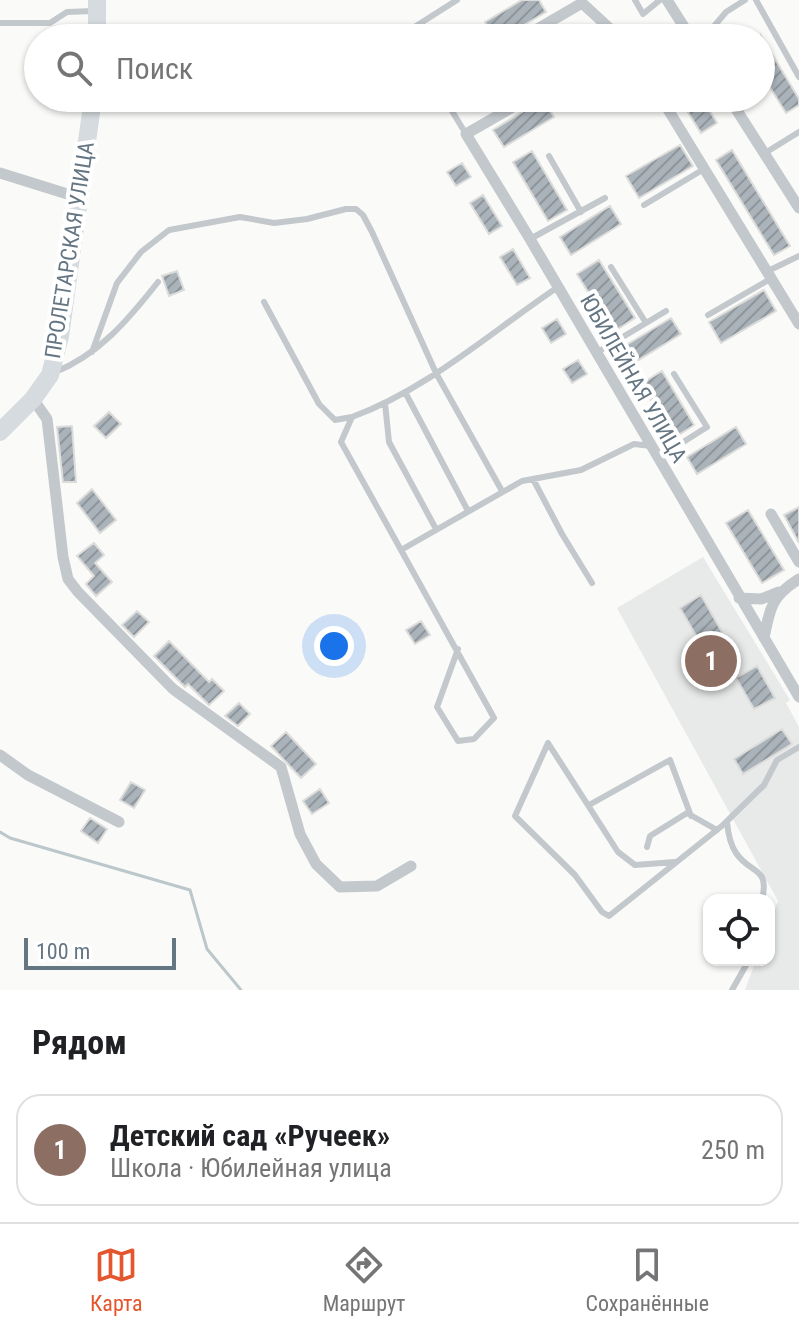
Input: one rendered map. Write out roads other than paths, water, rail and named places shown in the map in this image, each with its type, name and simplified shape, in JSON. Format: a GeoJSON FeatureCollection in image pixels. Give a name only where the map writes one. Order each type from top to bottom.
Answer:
{"type":"FeatureCollection","features":[{"type":"Feature","properties":{"kind":"main road","name":"ПРОЛЕТАРСКАЯ УЛИЦА"},"geometry":{"type":"LineString","coordinates":[[0,432],[33,399],[50,375],[60,336],[91,112]]}},
{"type":"Feature","properties":{"kind":"street"},"geometry":{"type":"LineString","coordinates":[[667,0],[682,24]]}},
{"type":"Feature","properties":{"kind":"street"},"geometry":{"type":"LineString","coordinates":[[545,24],[583,1],[606,24]]}},
{"type":"Feature","properties":{"kind":"street"},"geometry":{"type":"LineString","coordinates":[[466,134],[504,112]]}},
{"type":"Feature","properties":{"kind":"street"},"geometry":{"type":"LineString","coordinates":[[669,112],[799,324]]}},
{"type":"Feature","properties":{"kind":"street"},"geometry":{"type":"LineString","coordinates":[[738,112],[799,208]]}},
{"type":"Feature","properties":{"kind":"street","name":"ЮБИЛЕЙНАЯ УЛИЦА"},"geometry":{"type":"LineString","coordinates":[[466,134],[799,697]]}},
{"type":"Feature","properties":{"kind":"street"},"geometry":{"type":"LineString","coordinates":[[0,173],[77,197]]}},
{"type":"Feature","properties":{"kind":"street"},"geometry":{"type":"LineString","coordinates":[[33,399],[47,419],[63,557],[68,579],[78,592],[173,689],[281,767],[300,834],[316,864],[340,887],[377,886],[411,866]]}},
{"type":"Feature","properties":{"kind":"street"},"geometry":{"type":"LineString","coordinates":[[771,514],[799,562]]}},
{"type":"Feature","properties":{"kind":"street"},"geometry":{"type":"LineString","coordinates":[[739,598],[761,599],[799,579]]}},
{"type":"Feature","properties":{"kind":"street"},"geometry":{"type":"LineString","coordinates":[[764,638],[769,612],[779,592]]}},
{"type":"Feature","properties":{"kind":"street"},"geometry":{"type":"LineString","coordinates":[[0,755],[28,775],[119,822]]}},
{"type":"Feature","properties":{"kind":"lane"},"geometry":{"type":"LineString","coordinates":[[419,24],[457,0]]}},
{"type":"Feature","properties":{"kind":"lane"},"geometry":{"type":"LineString","coordinates":[[635,0],[643,14],[660,0]]}},
{"type":"Feature","properties":{"kind":"lane"},"geometry":{"type":"LineString","coordinates":[[716,24],[726,12],[745,0]]}},
{"type":"Feature","properties":{"kind":"lane"},"geometry":{"type":"LineString","coordinates":[[756,0],[769,24]]}},
{"type":"Feature","properties":{"kind":"lane"},"geometry":{"type":"LineString","coordinates":[[0,23],[50,23],[67,12],[97,5]]}},
{"type":"Feature","properties":{"kind":"lane"},"geometry":{"type":"LineString","coordinates":[[775,34],[799,77]]}},
{"type":"Feature","properties":{"kind":"lane"},"geometry":{"type":"LineString","coordinates":[[453,112],[466,134]]}},
{"type":"Feature","properties":{"kind":"lane"},"geometry":{"type":"LineString","coordinates":[[763,154],[799,132]]}},
{"type":"Feature","properties":{"kind":"lane"},"geometry":{"type":"LineString","coordinates":[[549,156],[581,212]]}},
{"type":"Feature","properties":{"kind":"lane"},"geometry":{"type":"LineString","coordinates":[[644,205],[704,169]]}},
{"type":"Feature","properties":{"kind":"lane"},"geometry":{"type":"LineString","coordinates":[[530,239],[605,198]]}},
{"type":"Feature","properties":{"kind":"lane"},"geometry":{"type":"LineString","coordinates":[[92,352],[117,283],[141,252],[169,230],[240,217],[274,223],[356,209],[363,215],[377,242],[436,373],[502,491]]}},
{"type":"Feature","properties":{"kind":"lane"},"geometry":{"type":"LineString","coordinates":[[708,315],[799,256]]}},
{"type":"Feature","properties":{"kind":"lane"},"geometry":{"type":"LineString","coordinates":[[611,267],[646,323]]}},
{"type":"Feature","properties":{"kind":"lane"},"geometry":{"type":"LineString","coordinates":[[50,375],[92,352],[118,332],[158,282]]}},
{"type":"Feature","properties":{"kind":"lane"},"geometry":{"type":"LineString","coordinates":[[264,302],[319,404],[335,420],[352,417],[405,392],[558,287]]}},
{"type":"Feature","properties":{"kind":"lane"},"geometry":{"type":"LineString","coordinates":[[596,353],[666,311]]}},
{"type":"Feature","properties":{"kind":"lane"},"geometry":{"type":"LineString","coordinates":[[658,458],[707,427],[674,374]]}},
{"type":"Feature","properties":{"kind":"lane"},"geometry":{"type":"LineString","coordinates":[[405,392],[468,511]]}},
{"type":"Feature","properties":{"kind":"lane"},"geometry":{"type":"LineString","coordinates":[[385,403],[389,442],[436,529]]}},
{"type":"Feature","properties":{"kind":"lane"},"geometry":{"type":"LineString","coordinates":[[352,417],[341,442],[458,649],[494,718],[474,739],[458,741],[437,707],[458,649]]}},
{"type":"Feature","properties":{"kind":"lane"},"geometry":{"type":"LineString","coordinates":[[401,550],[502,491],[533,479],[581,470],[634,444],[651,446]]}},
{"type":"Feature","properties":{"kind":"lane"},"geometry":{"type":"LineString","coordinates":[[533,479],[592,583]]}},
{"type":"Feature","properties":{"kind":"lane"},"geometry":{"type":"LineString","coordinates":[[675,862],[635,865],[618,852],[548,743],[515,816],[575,875],[602,912],[609,916],[727,822],[764,785],[777,760],[799,747]]}},
{"type":"Feature","properties":{"kind":"lane"},"geometry":{"type":"LineString","coordinates":[[589,805],[670,760],[691,816]]}},
{"type":"Feature","properties":{"kind":"lane"},"geometry":{"type":"LineString","coordinates":[[647,847],[650,836],[687,813],[717,830]]}},
{"type":"Feature","properties":{"kind":"lane"},"geometry":{"type":"LineString","coordinates":[[727,822],[728,837],[737,854],[761,872],[765,885],[763,894]]}},
{"type":"Feature","properties":{"kind":"lane"},"geometry":{"type":"LineString","coordinates":[[732,990],[746,966]]}},
{"type":"Feature","properties":{"kind":"waterway"},"geometry":{"type":"LineString","coordinates":[[0,832],[10,838],[190,890],[207,949],[241,990]]}},
{"type":"Feature","properties":{"kind":"place","name":"Детский сад «Ручеек»"},"geometry":{"type":"Point","coordinates":[711,661]}}]}
